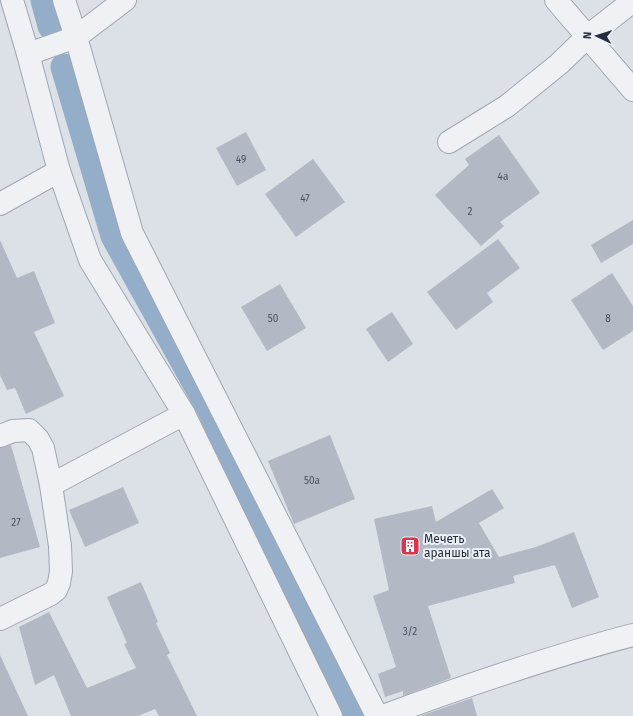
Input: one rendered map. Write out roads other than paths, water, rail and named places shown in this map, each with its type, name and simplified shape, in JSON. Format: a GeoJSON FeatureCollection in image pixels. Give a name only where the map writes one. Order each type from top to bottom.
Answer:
{"type":"FeatureCollection","features":[{"type":"Feature","properties":{"kind":"street"},"geometry":{"type":"LineString","coordinates":[[12,0],[59,171],[90,260],[184,414],[330,716]]}},
{"type":"Feature","properties":{"kind":"street"},"geometry":{"type":"LineString","coordinates":[[64,0],[132,233],[377,716]]}},
{"type":"Feature","properties":{"kind":"street"},"geometry":{"type":"LineString","coordinates":[[28,54],[76,37],[125,0]]}},
{"type":"Feature","properties":{"kind":"street"},"geometry":{"type":"LineString","coordinates":[[556,0],[633,90]]}},
{"type":"Feature","properties":{"kind":"street"},"geometry":{"type":"LineString","coordinates":[[449,142],[507,106],[559,64],[588,36],[633,1]]}},
{"type":"Feature","properties":{"kind":"street"},"geometry":{"type":"LineString","coordinates":[[0,204],[59,171]]}},
{"type":"Feature","properties":{"kind":"street"},"geometry":{"type":"LineString","coordinates":[[51,485],[184,414]]}},
{"type":"Feature","properties":{"kind":"street"},"geometry":{"type":"LineString","coordinates":[[0,436],[13,431],[29,430],[38,439],[43,448],[51,485],[60,546],[61,571],[56,590],[51,594],[0,619]]}},
{"type":"Feature","properties":{"kind":"street"},"geometry":{"type":"LineString","coordinates":[[383,716],[456,689],[602,643],[633,635]]}},
{"type":"Feature","properties":{"kind":"waterway"},"geometry":{"type":"LineString","coordinates":[[44,0],[51,26]]}},
{"type":"Feature","properties":{"kind":"waterway"},"geometry":{"type":"LineString","coordinates":[[64,67],[114,236],[210,409],[351,716]]}},
{"type":"Feature","properties":{"kind":"place","name":"Мечеть араншы ата"},"geometry":{"type":"Point","coordinates":[410,546]}}]}
